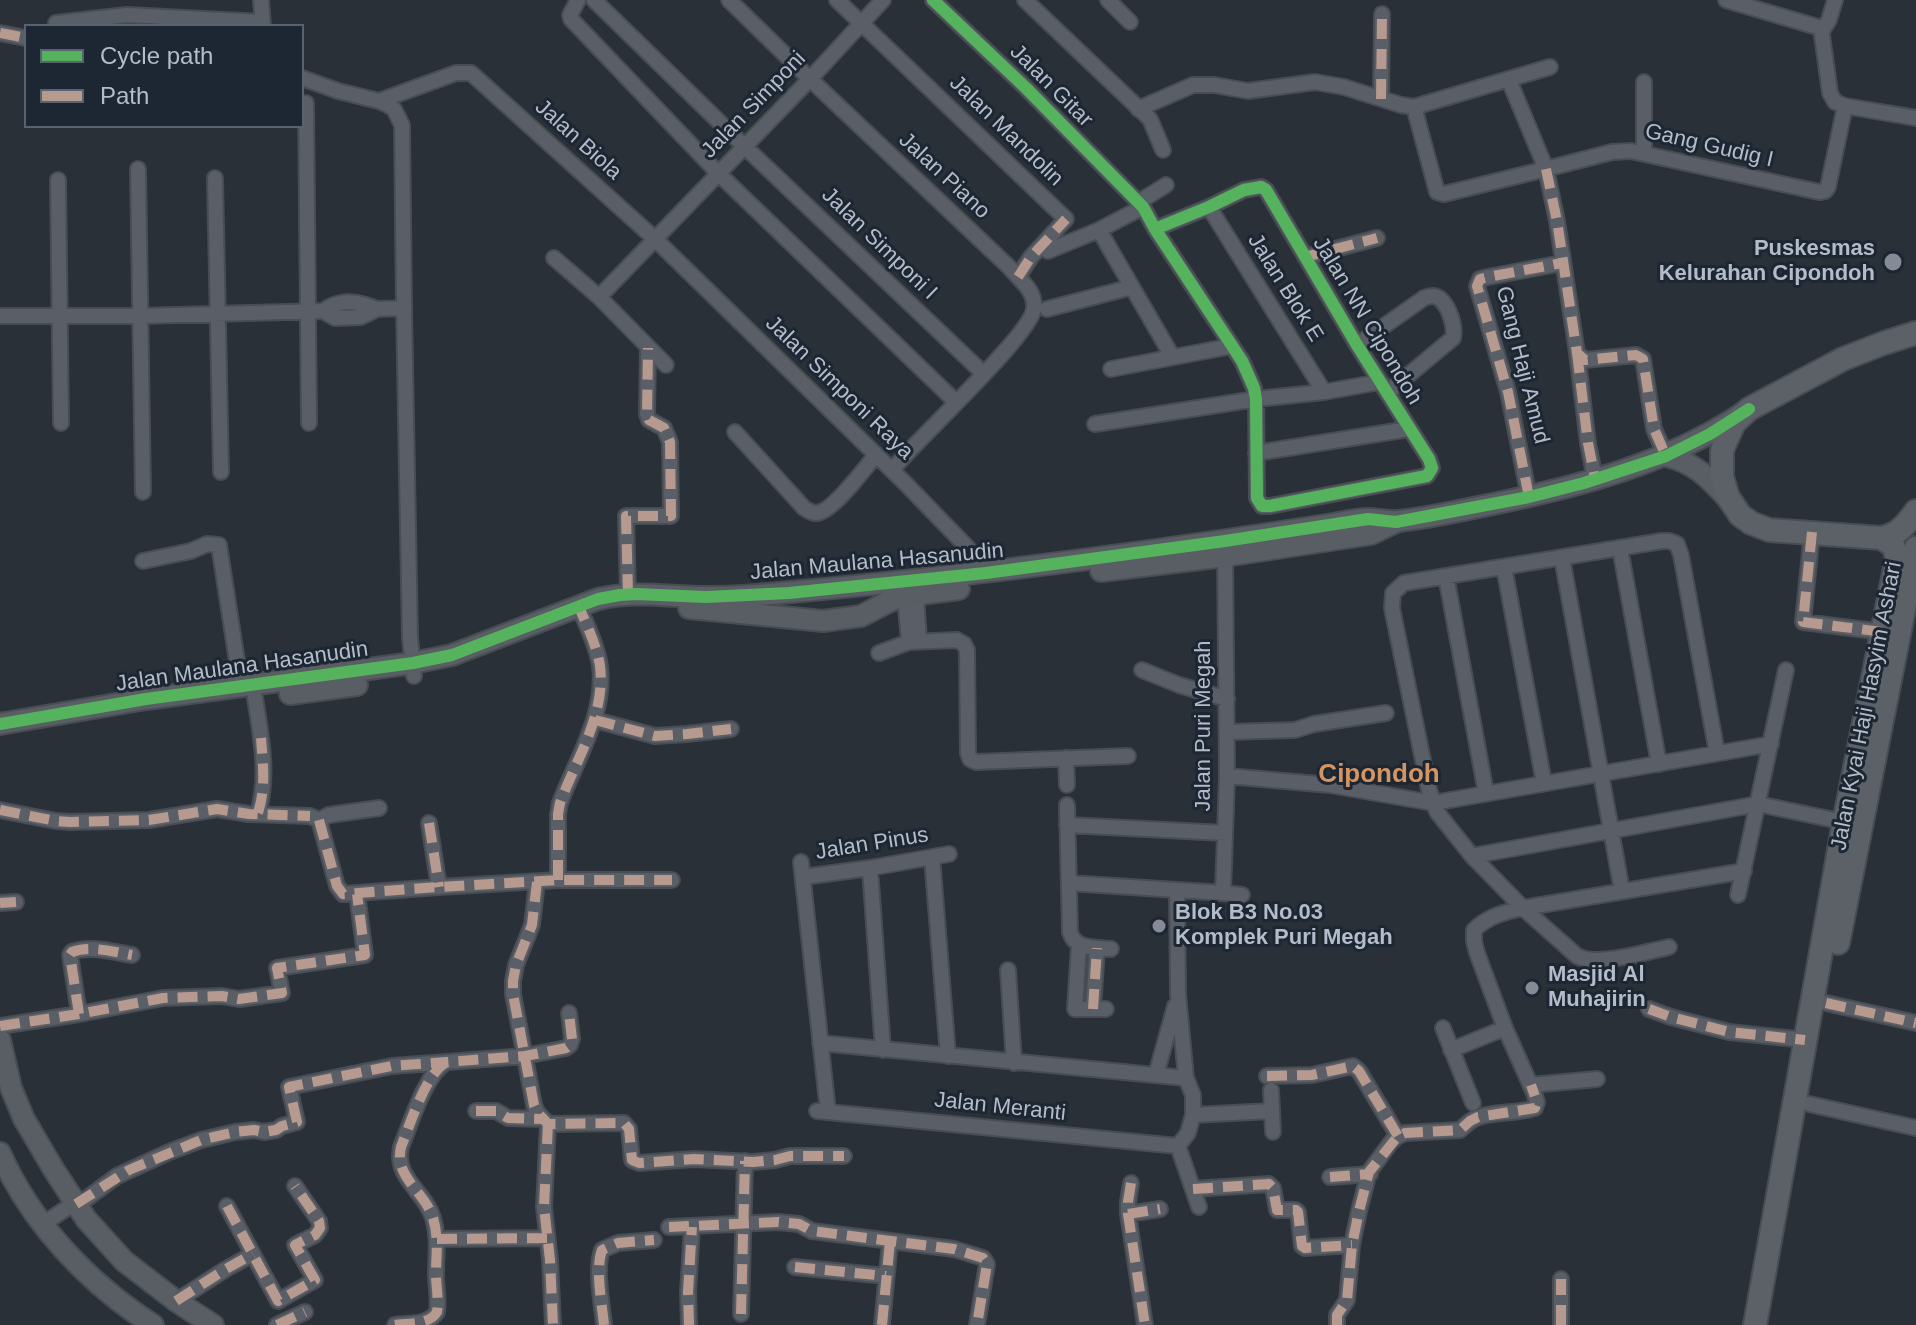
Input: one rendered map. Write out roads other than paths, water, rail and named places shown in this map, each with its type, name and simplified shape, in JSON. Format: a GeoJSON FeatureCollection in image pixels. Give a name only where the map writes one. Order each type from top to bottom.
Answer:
{"type":"FeatureCollection","features":[{"type":"Feature","properties":{"kind":"main road"},"geometry":{"type":"LineString","coordinates":[[1731,503],[1722,477],[1722,450],[1734,423],[1749,409],[1843,359],[1916,333]]}},
{"type":"Feature","properties":{"kind":"main road","name":"Jalan Kyai Haji Hasyim Ashari"},"geometry":{"type":"LineString","coordinates":[[1731,503],[1740,515],[1769,530],[1881,538],[1893,545],[1897,558],[1771,1325]]}},
{"type":"Feature","properties":{"kind":"main road"},"geometry":{"type":"LineString","coordinates":[[1881,538],[1903,529],[1916,511]]}},
{"type":"Feature","properties":{"kind":"main road","name":"Jalan Kyai Haji Hasyim Ashari"},"geometry":{"type":"LineString","coordinates":[[1755,1325],[1805,1040],[1916,548]]}},
{"type":"Feature","properties":{"kind":"street"},"geometry":{"type":"LineString","coordinates":[[56,23],[125,8],[263,24],[261,0]]}},
{"type":"Feature","properties":{"kind":"street"},"geometry":{"type":"LineString","coordinates":[[578,0],[571,19],[718,173],[956,402]]}},
{"type":"Feature","properties":{"kind":"street","name":"Jalan Simponi I"},"geometry":{"type":"LineString","coordinates":[[594,0],[984,374]]}},
{"type":"Feature","properties":{"kind":"street","name":"Jalan Piano"},"geometry":{"type":"LineString","coordinates":[[729,0],[1018,277],[1029,289],[1040,311]]}},
{"type":"Feature","properties":{"kind":"street"},"geometry":{"type":"LineString","coordinates":[[837,0],[860,24]]}},
{"type":"Feature","properties":{"kind":"street","name":"Jalan Simponi"},"geometry":{"type":"LineString","coordinates":[[599,297],[883,0]]}},
{"type":"Feature","properties":{"kind":"street","name":"Jalan Gitar"},"geometry":{"type":"LineString","coordinates":[[933,0],[1141,204],[1232,346],[1248,374],[1256,399]]}},
{"type":"Feature","properties":{"kind":"street"},"geometry":{"type":"LineString","coordinates":[[1025,0],[1153,124],[1163,150]]}},
{"type":"Feature","properties":{"kind":"street"},"geometry":{"type":"LineString","coordinates":[[1108,0],[1130,22]]}},
{"type":"Feature","properties":{"kind":"street"},"geometry":{"type":"LineString","coordinates":[[1726,0],[1819,26],[1830,93],[1835,102],[1916,118]]}},
{"type":"Feature","properties":{"kind":"street"},"geometry":{"type":"LineString","coordinates":[[1822,31],[1835,0]]}},
{"type":"Feature","properties":{"kind":"street"},"geometry":{"type":"LineString","coordinates":[[1381,99],[1382,14]]}},
{"type":"Feature","properties":{"kind":"street","name":"Jalan Mandolin"},"geometry":{"type":"LineString","coordinates":[[860,24],[1066,219],[1031,257],[1018,277]]}},
{"type":"Feature","properties":{"kind":"street"},"geometry":{"type":"LineString","coordinates":[[0,33],[24,38]]}},
{"type":"Feature","properties":{"kind":"street"},"geometry":{"type":"LineString","coordinates":[[1138,109],[1193,85],[1248,91],[1315,82],[1414,107],[1550,67]]}},
{"type":"Feature","properties":{"kind":"street","name":"Jalan Biola"},"geometry":{"type":"LineString","coordinates":[[379,101],[456,73],[471,73],[655,239]]}},
{"type":"Feature","properties":{"kind":"street"},"geometry":{"type":"LineString","coordinates":[[304,79],[379,101],[394,109],[402,125],[410,638],[413,664]]}},
{"type":"Feature","properties":{"kind":"street"},"geometry":{"type":"LineString","coordinates":[[1509,80],[1546,169],[1557,221],[1595,479]]}},
{"type":"Feature","properties":{"kind":"street"},"geometry":{"type":"LineString","coordinates":[[1644,82],[1644,153]]}},
{"type":"Feature","properties":{"kind":"street"},"geometry":{"type":"LineString","coordinates":[[306,103],[309,423]]}},
{"type":"Feature","properties":{"kind":"street","name":"Gang Gudig I"},"geometry":{"type":"LineString","coordinates":[[1414,107],[1437,192],[1444,194],[1622,150],[1823,192],[1828,187],[1845,106]]}},
{"type":"Feature","properties":{"kind":"street"},"geometry":{"type":"LineString","coordinates":[[138,169],[143,492]]}},
{"type":"Feature","properties":{"kind":"street"},"geometry":{"type":"LineString","coordinates":[[215,178],[221,472]]}},
{"type":"Feature","properties":{"kind":"street"},"geometry":{"type":"LineString","coordinates":[[58,180],[61,423]]}},
{"type":"Feature","properties":{"kind":"street"},"geometry":{"type":"LineString","coordinates":[[1048,251],[1099,230],[1166,185]]}},
{"type":"Feature","properties":{"kind":"street","name":"Jalan NN Cipondoh"},"geometry":{"type":"LineString","coordinates":[[1209,207],[1244,190],[1261,187],[1266,190],[1357,345],[1429,459],[1432,468],[1424,478],[1363,490]]}},
{"type":"Feature","properties":{"kind":"street"},"geometry":{"type":"LineString","coordinates":[[1155,229],[1209,207]]}},
{"type":"Feature","properties":{"kind":"street","name":"Jalan Blok E"},"geometry":{"type":"LineString","coordinates":[[1209,207],[1324,392]]}},
{"type":"Feature","properties":{"kind":"street"},"geometry":{"type":"LineString","coordinates":[[1099,230],[1172,356]]}},
{"type":"Feature","properties":{"kind":"street"},"geometry":{"type":"LineString","coordinates":[[1305,257],[1377,238]]}},
{"type":"Feature","properties":{"kind":"street","name":"Jalan Simponi Raya"},"geometry":{"type":"LineString","coordinates":[[655,239],[892,470],[966,546],[984,569]]}},
{"type":"Feature","properties":{"kind":"street"},"geometry":{"type":"LineString","coordinates":[[554,258],[599,297],[666,365]]}},
{"type":"Feature","properties":{"kind":"street","name":"Gang Haji Amud"},"geometry":{"type":"LineString","coordinates":[[1528,493],[1508,392],[1477,286],[1480,279],[1562,263]]}},
{"type":"Feature","properties":{"kind":"street"},"geometry":{"type":"LineString","coordinates":[[892,470],[1040,311],[1132,287]]}},
{"type":"Feature","properties":{"kind":"street"},"geometry":{"type":"LineString","coordinates":[[1095,424],[1256,399],[1384,388],[1453,338],[1455,328],[1447,309],[1433,295],[1424,298],[1357,345]]}},
{"type":"Feature","properties":{"kind":"street"},"geometry":{"type":"LineString","coordinates":[[0,316],[323,311],[335,318],[361,317],[377,309],[404,308]]}},
{"type":"Feature","properties":{"kind":"street"},"geometry":{"type":"LineString","coordinates":[[1111,369],[1232,346]]}},
{"type":"Feature","properties":{"kind":"street"},"geometry":{"type":"LineString","coordinates":[[628,594],[626,516],[671,516],[670,442],[664,428],[649,420],[647,414],[648,348]]}},
{"type":"Feature","properties":{"kind":"street"},"geometry":{"type":"LineString","coordinates":[[1577,353],[1585,360],[1636,355],[1643,359],[1654,429],[1666,456],[1679,458],[1696,468],[1731,503]]}},
{"type":"Feature","properties":{"kind":"street"},"geometry":{"type":"LineString","coordinates":[[1256,399],[1257,498],[1262,506],[1363,490],[1369,526]]}},
{"type":"Feature","properties":{"kind":"street","name":"Jalan Maulana Hasanudin"},"geometry":{"type":"LineString","coordinates":[[583,618],[598,599],[628,594],[706,597],[819,590],[984,569],[1225,553],[1396,522],[1595,479],[1666,456],[1717,430],[1749,409]]}},
{"type":"Feature","properties":{"kind":"street"},"geometry":{"type":"LineString","coordinates":[[1256,453],[1409,429]]}},
{"type":"Feature","properties":{"kind":"street"},"geometry":{"type":"LineString","coordinates":[[735,432],[812,513],[819,513],[834,503],[876,455]]}},
{"type":"Feature","properties":{"kind":"street"},"geometry":{"type":"LineString","coordinates":[[1812,532],[1803,622],[1883,632]]}},
{"type":"Feature","properties":{"kind":"street"},"geometry":{"type":"LineString","coordinates":[[1669,947],[1602,960],[1577,956],[1523,908],[1472,856],[1437,812],[1423,764],[1391,602],[1393,593],[1404,583],[1669,541],[1677,544],[1717,753]]}},
{"type":"Feature","properties":{"kind":"street"},"geometry":{"type":"LineString","coordinates":[[143,561],[191,551],[207,544],[219,545],[261,738],[264,784],[258,813]]}},
{"type":"Feature","properties":{"kind":"street"},"geometry":{"type":"LineString","coordinates":[[1620,548],[1659,764]]}},
{"type":"Feature","properties":{"kind":"street","name":"Jalan Puri Megah"},"geometry":{"type":"LineString","coordinates":[[1223,893],[1228,732],[1225,553]]}},
{"type":"Feature","properties":{"kind":"street"},"geometry":{"type":"LineString","coordinates":[[1562,558],[1622,891]]}},
{"type":"Feature","properties":{"kind":"street","name":"Jalan Maulana Hasanudin"},"geometry":{"type":"LineString","coordinates":[[0,737],[85,721],[324,690],[413,664],[454,666],[510,648],[600,611],[624,606],[737,612],[816,621],[861,616],[890,601],[911,602],[1138,560]]}},
{"type":"Feature","properties":{"kind":"street"},"geometry":{"type":"LineString","coordinates":[[1504,567],[1544,783]]}},
{"type":"Feature","properties":{"kind":"street"},"geometry":{"type":"LineString","coordinates":[[1446,576],[1486,793]]}},
{"type":"Feature","properties":{"kind":"street"},"geometry":{"type":"LineString","coordinates":[[861,585],[849,593],[844,602],[851,612],[861,616]]}},
{"type":"Feature","properties":{"kind":"street"},"geometry":{"type":"LineString","coordinates":[[816,621],[830,614],[836,604],[831,594],[819,590]]}},
{"type":"Feature","properties":{"kind":"street"},"geometry":{"type":"LineString","coordinates":[[911,602],[913,636]]}},
{"type":"Feature","properties":{"kind":"street"},"geometry":{"type":"LineString","coordinates":[[558,880],[560,803],[595,720],[600,673],[583,618]]}},
{"type":"Feature","properties":{"kind":"street"},"geometry":{"type":"LineString","coordinates":[[879,653],[913,636],[957,640],[964,644],[967,650],[968,753],[970,759],[976,762],[1128,756]]}},
{"type":"Feature","properties":{"kind":"street"},"geometry":{"type":"LineString","coordinates":[[1142,670],[1227,699]]}},
{"type":"Feature","properties":{"kind":"street"},"geometry":{"type":"LineString","coordinates":[[1738,895],[1786,670]]}},
{"type":"Feature","properties":{"kind":"street","name":"Jalan Maulana Hasanudin"},"geometry":{"type":"LineString","coordinates":[[0,724],[146,699],[251,698]]}},
{"type":"Feature","properties":{"kind":"street"},"geometry":{"type":"LineString","coordinates":[[1228,732],[1295,730],[1314,724],[1386,713]]}},
{"type":"Feature","properties":{"kind":"street"},"geometry":{"type":"LineString","coordinates":[[595,720],[655,736],[731,729]]}},
{"type":"Feature","properties":{"kind":"street"},"geometry":{"type":"LineString","coordinates":[[1227,776],[1330,785],[1433,803],[1771,744]]}},
{"type":"Feature","properties":{"kind":"street"},"geometry":{"type":"LineString","coordinates":[[1066,758],[1067,785]]}},
{"type":"Feature","properties":{"kind":"street"},"geometry":{"type":"LineString","coordinates":[[1472,856],[1758,804],[1853,824]]}},
{"type":"Feature","properties":{"kind":"street"},"geometry":{"type":"LineString","coordinates":[[1067,805],[1070,932],[1074,942],[1079,945],[1104,948],[1099,1009],[1075,1009],[1079,945]]}},
{"type":"Feature","properties":{"kind":"street"},"geometry":{"type":"LineString","coordinates":[[319,820],[329,815],[379,808]]}},
{"type":"Feature","properties":{"kind":"street"},"geometry":{"type":"LineString","coordinates":[[0,810],[70,822],[149,820],[217,809],[310,816],[319,820]]}},
{"type":"Feature","properties":{"kind":"street"},"geometry":{"type":"LineString","coordinates":[[319,820],[339,890],[343,894],[558,880],[672,880]]}},
{"type":"Feature","properties":{"kind":"street"},"geometry":{"type":"LineString","coordinates":[[429,823],[439,887]]}},
{"type":"Feature","properties":{"kind":"street"},"geometry":{"type":"LineString","coordinates":[[1067,825],[1225,833]]}},
{"type":"Feature","properties":{"kind":"street","name":"Jalan Pinus"},"geometry":{"type":"LineString","coordinates":[[820,1043],[802,870],[870,868],[949,854]]}},
{"type":"Feature","properties":{"kind":"street"},"geometry":{"type":"LineString","coordinates":[[932,857],[948,1056]]}},
{"type":"Feature","properties":{"kind":"street"},"geometry":{"type":"LineString","coordinates":[[870,868],[883,1050]]}},
{"type":"Feature","properties":{"kind":"street"},"geometry":{"type":"LineString","coordinates":[[1337,1325],[1337,1315],[1347,1300],[1352,1245],[1369,1172],[1398,1136],[1460,1130],[1478,1117],[1535,1108],[1536,1099],[1531,1085],[1505,1028],[1477,953],[1474,930],[1498,914],[1523,908],[1744,871]]}},
{"type":"Feature","properties":{"kind":"street"},"geometry":{"type":"LineString","coordinates":[[537,882],[532,925],[516,965],[513,994],[534,1105],[545,1122],[544,1207],[553,1325]]}},
{"type":"Feature","properties":{"kind":"street"},"geometry":{"type":"LineString","coordinates":[[1069,883],[1242,895]]}},
{"type":"Feature","properties":{"kind":"street"},"geometry":{"type":"LineString","coordinates":[[1177,891],[1178,994],[1186,1078],[1193,1095],[1193,1115],[1188,1133],[1178,1146],[1199,1207]]}},
{"type":"Feature","properties":{"kind":"street"},"geometry":{"type":"LineString","coordinates":[[0,1026],[163,998],[222,996],[239,999],[282,993],[277,968],[365,955],[357,894]]}},
{"type":"Feature","properties":{"kind":"street"},"geometry":{"type":"LineString","coordinates":[[0,903],[16,902]]}},
{"type":"Feature","properties":{"kind":"street"},"geometry":{"type":"LineString","coordinates":[[79,1014],[72,952],[93,949],[132,955]]}},
{"type":"Feature","properties":{"kind":"street"},"geometry":{"type":"LineString","coordinates":[[1008,970],[1014,1063]]}},
{"type":"Feature","properties":{"kind":"street"},"geometry":{"type":"LineString","coordinates":[[1156,1075],[1178,994]]}},
{"type":"Feature","properties":{"kind":"street"},"geometry":{"type":"LineString","coordinates":[[1826,1003],[1916,1023]]}},
{"type":"Feature","properties":{"kind":"street"},"geometry":{"type":"LineString","coordinates":[[1649,1009],[1729,1032],[1805,1040]]}},
{"type":"Feature","properties":{"kind":"street"},"geometry":{"type":"LineString","coordinates":[[46,1222],[129,1170],[201,1140],[235,1132],[276,1130],[297,1122],[289,1087],[392,1066],[525,1056],[566,1048],[572,1039],[569,1013]]}},
{"type":"Feature","properties":{"kind":"street"},"geometry":{"type":"LineString","coordinates":[[1443,1028],[1473,1103]]}},
{"type":"Feature","properties":{"kind":"street"},"geometry":{"type":"LineString","coordinates":[[1451,1050],[1505,1028]]}},
{"type":"Feature","properties":{"kind":"street"},"geometry":{"type":"LineString","coordinates":[[0,1040],[11,1088],[24,1119],[73,1205],[124,1261],[213,1325]]}},
{"type":"Feature","properties":{"kind":"street"},"geometry":{"type":"LineString","coordinates":[[820,1043],[1186,1078]]}},
{"type":"Feature","properties":{"kind":"street","name":"Jalan Meranti"},"geometry":{"type":"LineString","coordinates":[[820,1043],[823,1111],[1178,1146]]}},
{"type":"Feature","properties":{"kind":"street"},"geometry":{"type":"LineString","coordinates":[[395,1325],[427,1322],[437,1312],[437,1239],[430,1208],[400,1168],[398,1158],[430,1078],[439,1065],[447,1062]]}},
{"type":"Feature","properties":{"kind":"street"},"geometry":{"type":"LineString","coordinates":[[1273,1132],[1269,1083],[1353,1066],[1398,1136]]}},
{"type":"Feature","properties":{"kind":"street"},"geometry":{"type":"LineString","coordinates":[[1531,1085],[1597,1079]]}},
{"type":"Feature","properties":{"kind":"street"},"geometry":{"type":"LineString","coordinates":[[1809,1104],[1916,1128]]}},
{"type":"Feature","properties":{"kind":"street"},"geometry":{"type":"LineString","coordinates":[[476,1111],[496,1111],[508,1118],[545,1122],[624,1123],[629,1129],[631,1156],[635,1162],[844,1156]]}},
{"type":"Feature","properties":{"kind":"street"},"geometry":{"type":"LineString","coordinates":[[1193,1115],[1272,1111]]}},
{"type":"Feature","properties":{"kind":"street"},"geometry":{"type":"LineString","coordinates":[[0,1153],[15,1183],[46,1222],[53,1238],[87,1273],[135,1314],[153,1325]]}},
{"type":"Feature","properties":{"kind":"street"},"geometry":{"type":"LineString","coordinates":[[741,1314],[745,1161]]}},
{"type":"Feature","properties":{"kind":"street"},"geometry":{"type":"LineString","coordinates":[[1330,1177],[1370,1174]]}},
{"type":"Feature","properties":{"kind":"street"},"geometry":{"type":"LineString","coordinates":[[1131,1183],[1128,1214],[1145,1325]]}},
{"type":"Feature","properties":{"kind":"street"},"geometry":{"type":"LineString","coordinates":[[1193,1189],[1269,1184],[1273,1188],[1277,1210],[1298,1212],[1302,1246],[1352,1245]]}},
{"type":"Feature","properties":{"kind":"street"},"geometry":{"type":"LineString","coordinates":[[227,1206],[278,1301],[315,1280],[295,1245],[315,1235],[320,1228],[319,1221],[295,1186]]}},
{"type":"Feature","properties":{"kind":"street"},"geometry":{"type":"LineString","coordinates":[[1128,1214],[1160,1209]]}},
{"type":"Feature","properties":{"kind":"street"},"geometry":{"type":"LineString","coordinates":[[669,1227],[778,1222],[799,1224],[812,1231],[954,1249],[983,1258],[987,1264],[977,1325]]}},
{"type":"Feature","properties":{"kind":"street"},"geometry":{"type":"LineString","coordinates":[[689,1325],[692,1227]]}},
{"type":"Feature","properties":{"kind":"street"},"geometry":{"type":"LineString","coordinates":[[437,1239],[547,1238]]}},
{"type":"Feature","properties":{"kind":"street"},"geometry":{"type":"LineString","coordinates":[[604,1325],[602,1250],[618,1243],[654,1240]]}},
{"type":"Feature","properties":{"kind":"street"},"geometry":{"type":"LineString","coordinates":[[882,1325],[890,1241]]}},
{"type":"Feature","properties":{"kind":"street"},"geometry":{"type":"LineString","coordinates":[[176,1301],[253,1254]]}},
{"type":"Feature","properties":{"kind":"street"},"geometry":{"type":"LineString","coordinates":[[795,1267],[886,1276]]}},
{"type":"Feature","properties":{"kind":"street"},"geometry":{"type":"LineString","coordinates":[[1561,1279],[1561,1325]]}},
{"type":"Feature","properties":{"kind":"street"},"geometry":{"type":"LineString","coordinates":[[277,1325],[305,1312]]}},
{"type":"Feature","properties":{"kind":"place","name":"Puskesmas Kelurahan Cipondoh"},"geometry":{"type":"Point","coordinates":[1893,262]}},
{"type":"Feature","properties":{"kind":"place","name":"Blok B3 No.03 Komplek Puri Megah"},"geometry":{"type":"Point","coordinates":[1159,926]}},
{"type":"Feature","properties":{"kind":"place","name":"Masjid Al Muhajirin"},"geometry":{"type":"Point","coordinates":[1532,988]}},
{"type":"Feature","properties":{"kind":"district","name":"Cipondoh"},"geometry":{"type":"Point","coordinates":[1379,775]}}]}
